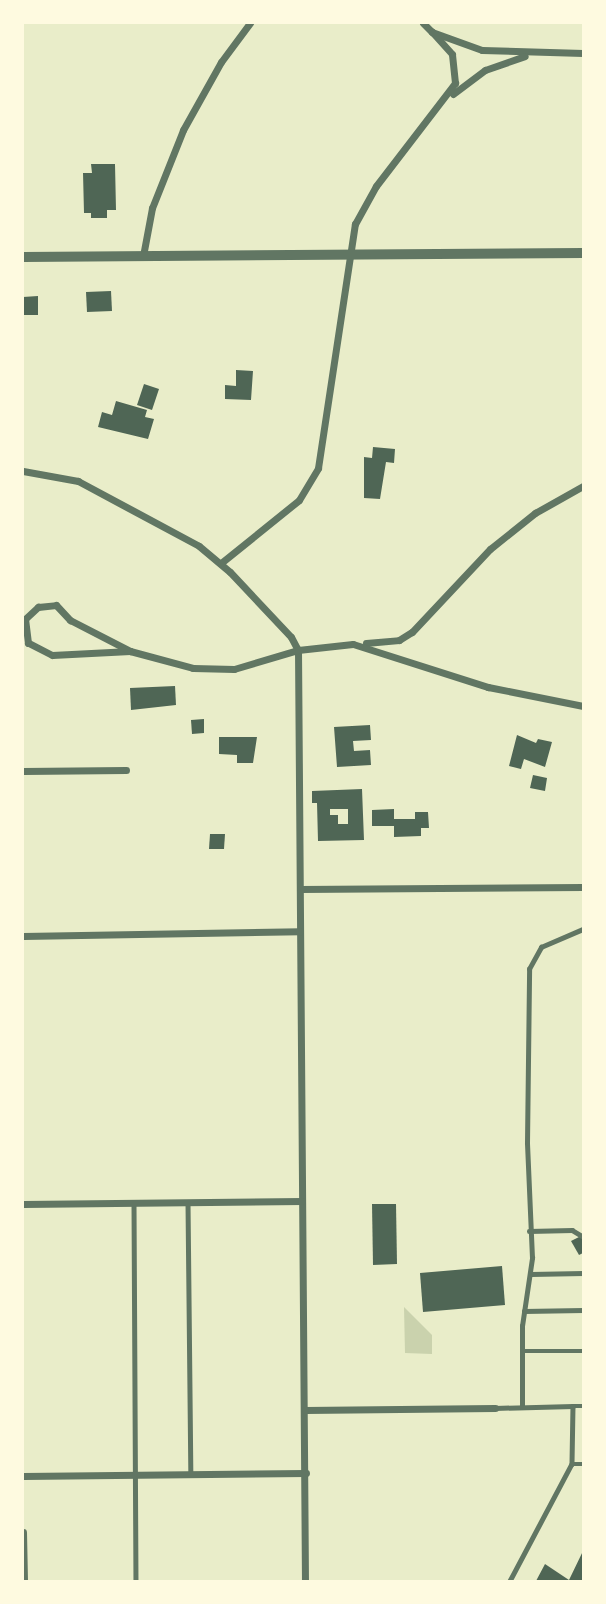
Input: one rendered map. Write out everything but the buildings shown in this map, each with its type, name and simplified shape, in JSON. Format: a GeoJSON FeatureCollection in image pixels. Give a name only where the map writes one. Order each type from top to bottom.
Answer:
{"type":"FeatureCollection","features":[{"type":"Feature","properties":{"kind":"street"},"geometry":{"type":"LineString","coordinates":[[143,256],[152,208],[183,130],[221,62],[250,23]]}},
{"type":"Feature","properties":{"kind":"street"},"geometry":{"type":"LineString","coordinates":[[221,564],[299,499],[318,468],[348,255],[361,209],[447,99],[455,83],[455,62],[423,23]]}},
{"type":"Feature","properties":{"kind":"street"},"geometry":{"type":"LineString","coordinates":[[432,32],[482,50],[583,53]]}},
{"type":"Feature","properties":{"kind":"street"},"geometry":{"type":"LineString","coordinates":[[447,99],[485,70],[535,53]]}},
{"type":"Feature","properties":{"kind":"street"},"geometry":{"type":"LineString","coordinates":[[23,257],[583,253]]}},
{"type":"Feature","properties":{"kind":"street"},"geometry":{"type":"LineString","coordinates":[[23,471],[55,474],[113,497],[166,525],[221,564],[291,636],[298,650],[306,1581]]}},
{"type":"Feature","properties":{"kind":"street"},"geometry":{"type":"LineString","coordinates":[[130,651],[52,656],[28,643],[26,619],[38,607],[55,605],[70,620],[130,651],[167,664],[216,670],[298,650],[399,640],[412,632],[490,549],[535,513],[583,486]]}},
{"type":"Feature","properties":{"kind":"street"},"geometry":{"type":"LineString","coordinates":[[353,644],[488,687],[583,706]]}},
{"type":"Feature","properties":{"kind":"street"},"geometry":{"type":"LineString","coordinates":[[23,771],[126,770]]}},
{"type":"Feature","properties":{"kind":"street"},"geometry":{"type":"LineString","coordinates":[[300,889],[583,887]]}},
{"type":"Feature","properties":{"kind":"street"},"geometry":{"type":"LineString","coordinates":[[23,936],[300,931]]}},
{"type":"Feature","properties":{"kind":"street"},"geometry":{"type":"LineString","coordinates":[[23,1205],[302,1201]]}},
{"type":"Feature","properties":{"kind":"street"},"geometry":{"type":"LineString","coordinates":[[305,1410],[495,1408]]}},
{"type":"Feature","properties":{"kind":"street"},"geometry":{"type":"LineString","coordinates":[[23,1476],[306,1473]]}},
{"type":"Feature","properties":{"kind":"street"},"geometry":{"type":"LineString","coordinates":[[23,1532],[23,1581]]}},
{"type":"Feature","properties":{"kind":"lane"},"geometry":{"type":"LineString","coordinates":[[522,1407],[524,1311],[531,1274],[529,968],[547,943],[583,929]]}},
{"type":"Feature","properties":{"kind":"lane"},"geometry":{"type":"LineString","coordinates":[[188,1202],[191,1474]]}},
{"type":"Feature","properties":{"kind":"lane"},"geometry":{"type":"LineString","coordinates":[[134,1203],[136,1581]]}},
{"type":"Feature","properties":{"kind":"lane"},"geometry":{"type":"LineString","coordinates":[[529,1230],[572,1230],[582,1236]]}},
{"type":"Feature","properties":{"kind":"lane"},"geometry":{"type":"LineString","coordinates":[[531,1274],[583,1273]]}},
{"type":"Feature","properties":{"kind":"lane"},"geometry":{"type":"LineString","coordinates":[[524,1311],[583,1310]]}},
{"type":"Feature","properties":{"kind":"lane"},"geometry":{"type":"LineString","coordinates":[[522,1351],[583,1352]]}},
{"type":"Feature","properties":{"kind":"lane"},"geometry":{"type":"LineString","coordinates":[[510,1581],[572,1464],[573,1406]]}},
{"type":"Feature","properties":{"kind":"lane"},"geometry":{"type":"LineString","coordinates":[[495,1408],[583,1406]]}},
{"type":"Feature","properties":{"kind":"lane"},"geometry":{"type":"LineString","coordinates":[[572,1464],[583,1464]]}},
{"type":"Feature","properties":{"kind":"green space"},"geometry":{"type":"Polygon","coordinates":[[[404,1307],[432,1335],[432,1354],[405,1353],[404,1307]]]}}]}
